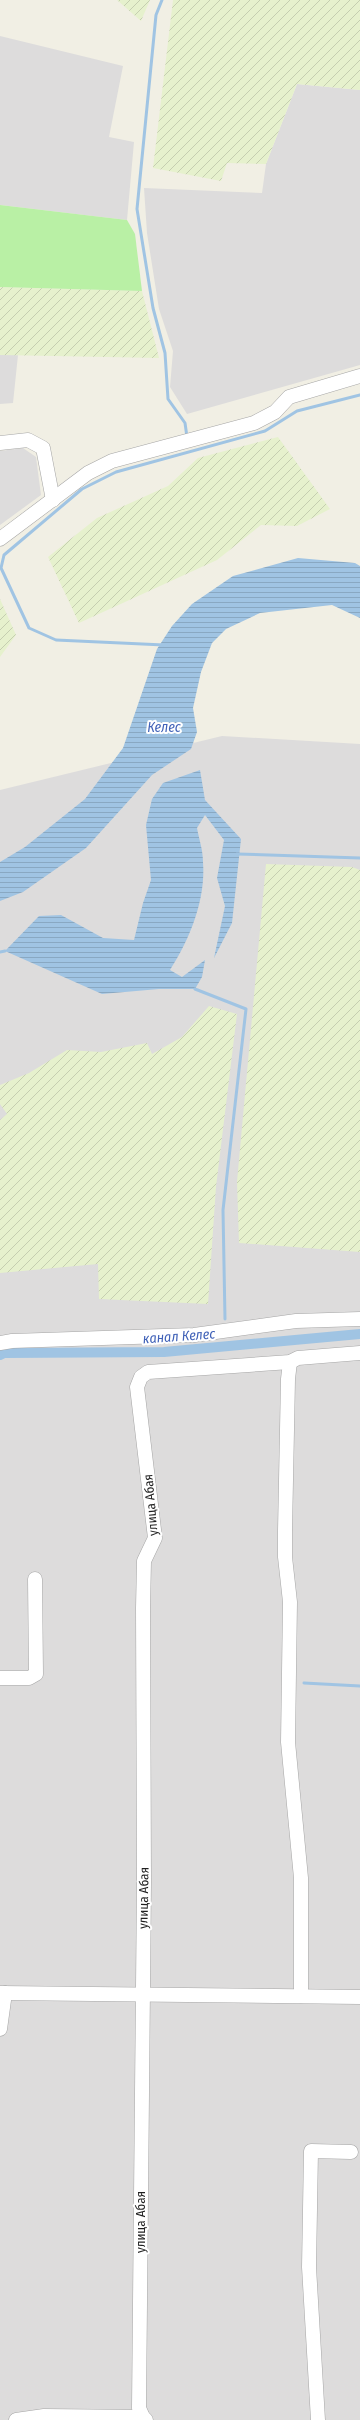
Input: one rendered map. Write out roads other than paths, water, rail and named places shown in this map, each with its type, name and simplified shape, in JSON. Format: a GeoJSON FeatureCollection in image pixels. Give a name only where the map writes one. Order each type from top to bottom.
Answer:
{"type":"FeatureCollection","features":[{"type":"Feature","properties":{"kind":"street"},"geometry":{"type":"LineString","coordinates":[[0,539],[88,473],[112,461],[254,424],[275,412],[289,397],[360,376]]}},
{"type":"Feature","properties":{"kind":"street"},"geometry":{"type":"LineString","coordinates":[[0,443],[28,440],[43,448],[52,500]]}},
{"type":"Feature","properties":{"kind":"street"},"geometry":{"type":"LineString","coordinates":[[0,1343],[19,1340],[194,1335],[296,1321],[360,1318]]}},
{"type":"Feature","properties":{"kind":"street"},"geometry":{"type":"LineString","coordinates":[[301,1996],[301,1878],[288,1742],[290,1602],[285,1557],[285,1531],[288,1379],[290,1362],[298,1358],[360,1353]]}},
{"type":"Feature","properties":{"kind":"street","name":"улица Абая"},"geometry":{"type":"LineString","coordinates":[[16,2420],[44,2416],[144,2419],[139,2408],[144,1561],[155,1538],[137,1392],[138,1383],[148,1372],[290,1362]]}},
{"type":"Feature","properties":{"kind":"street"},"geometry":{"type":"LineString","coordinates":[[0,1678],[29,1678],[36,1674],[35,1579]]}},
{"type":"Feature","properties":{"kind":"street"},"geometry":{"type":"LineString","coordinates":[[0,2030],[3,1993],[360,1997]]}},
{"type":"Feature","properties":{"kind":"street"},"geometry":{"type":"LineString","coordinates":[[318,2420],[309,2267],[311,2151],[351,2152]]}},
{"type":"Feature","properties":{"kind":"water","name":"Келес"},"geometry":{"type":"Polygon","coordinates":[[[298,558],[355,563],[360,566],[360,618],[332,605],[260,613],[226,629],[212,643],[201,672],[193,708],[197,732],[191,749],[152,775],[86,848],[23,892],[0,901],[0,862],[25,847],[85,799],[123,748],[157,649],[172,626],[192,604],[233,576],[298,558]]]}},
{"type":"Feature","properties":{"kind":"water"},"geometry":{"type":"Polygon","coordinates":[[[200,770],[205,800],[241,839],[232,923],[214,958],[225,906],[217,878],[224,840],[205,815],[197,828],[203,858],[202,890],[190,932],[170,970],[182,977],[205,960],[202,977],[195,989],[159,989],[102,994],[5,951],[39,916],[61,915],[103,938],[134,940],[143,903],[151,880],[146,825],[152,799],[163,783],[200,770]]]}},
{"type":"Feature","properties":{"kind":"waterway"},"geometry":{"type":"LineString","coordinates":[[162,0],[156,15],[137,209],[153,308],[165,353],[168,399],[185,423],[187,437]]}},
{"type":"Feature","properties":{"kind":"waterway"},"geometry":{"type":"LineString","coordinates":[[164,645],[56,640],[29,628],[1,568],[4,555],[82,489],[116,472],[265,431],[297,411],[360,395]]}},
{"type":"Feature","properties":{"kind":"waterway"},"geometry":{"type":"LineString","coordinates":[[237,854],[360,858]]}},
{"type":"Feature","properties":{"kind":"waterway"},"geometry":{"type":"LineString","coordinates":[[0,952],[5,951]]}},
{"type":"Feature","properties":{"kind":"waterway"},"geometry":{"type":"LineString","coordinates":[[195,989],[246,1009],[223,1210],[225,1319]]}},
{"type":"Feature","properties":{"kind":"waterway","name":"канал Келес"},"geometry":{"type":"LineString","coordinates":[[0,1355],[4,1353],[164,1352],[360,1334]]}},
{"type":"Feature","properties":{"kind":"waterway"},"geometry":{"type":"LineString","coordinates":[[304,1683],[360,1686]]}}]}
